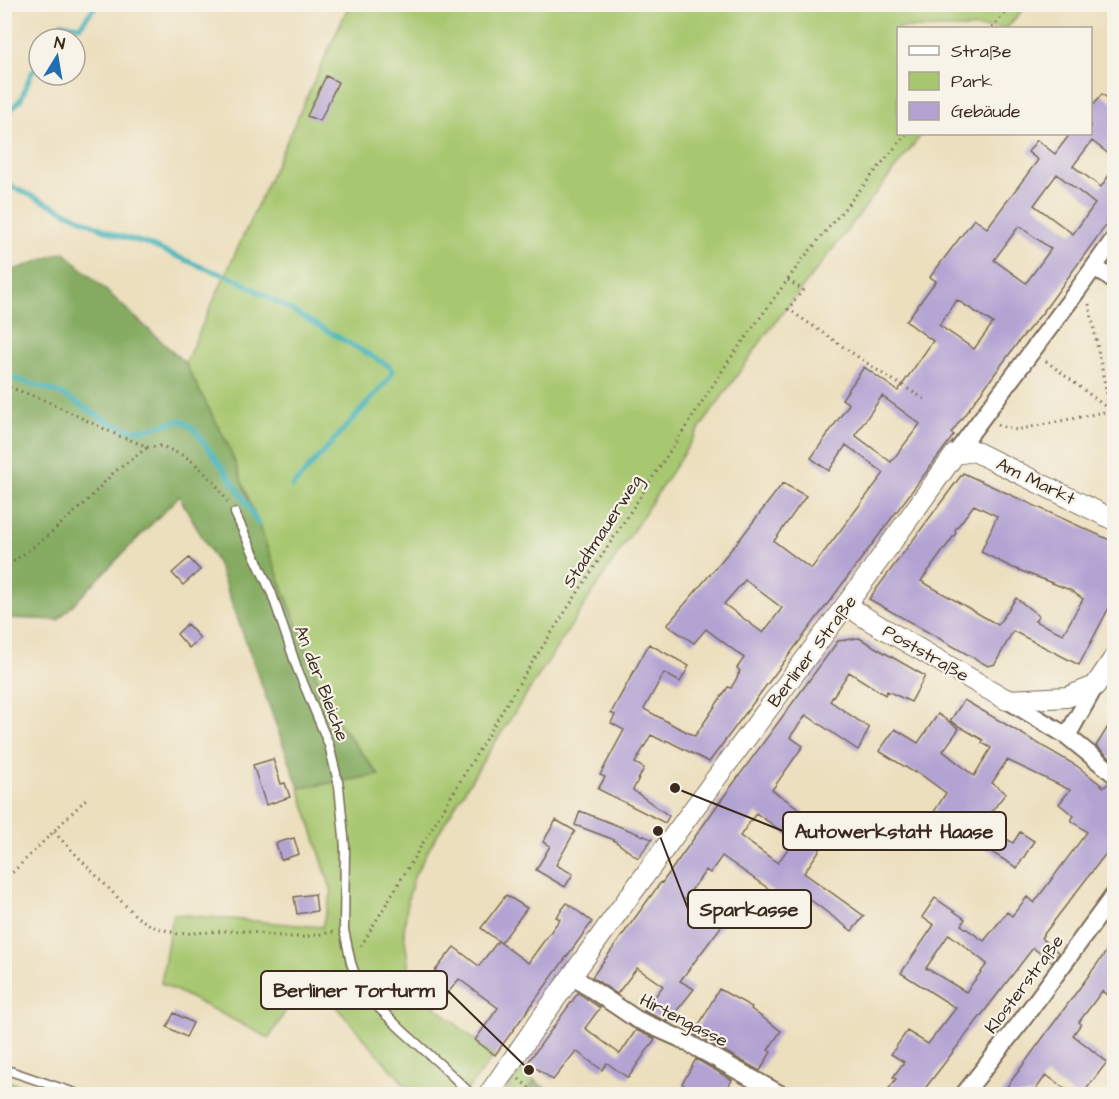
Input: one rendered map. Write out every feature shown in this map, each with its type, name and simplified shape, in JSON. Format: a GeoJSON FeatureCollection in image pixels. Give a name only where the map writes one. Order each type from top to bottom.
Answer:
{"type":"FeatureCollection","features":[{"type":"Feature","properties":{"kind":"street","name":"Berliner Straße"},"geometry":{"type":"LineString","coordinates":[[489,1095],[513,1070],[572,976],[1114,239]]}},
{"type":"Feature","properties":{"kind":"street"},"geometry":{"type":"LineString","coordinates":[[1095,267],[1114,281]]}},
{"type":"Feature","properties":{"kind":"street","name":"Am Markt"},"geometry":{"type":"LineString","coordinates":[[956,454],[974,451],[1114,520]]}},
{"type":"Feature","properties":{"kind":"street","name":"Poststraße"},"geometry":{"type":"LineString","coordinates":[[846,605],[1067,736],[1114,774]]}},
{"type":"Feature","properties":{"kind":"street"},"geometry":{"type":"LineString","coordinates":[[1067,736],[1095,686],[1114,658]]}},
{"type":"Feature","properties":{"kind":"street"},"geometry":{"type":"LineString","coordinates":[[1007,700],[1067,697],[1095,686]]}},
{"type":"Feature","properties":{"kind":"street","name":"Klosterstraße"},"geometry":{"type":"LineString","coordinates":[[964,1095],[1114,895]]}},
{"type":"Feature","properties":{"kind":"street","name":"Hirtengasse"},"geometry":{"type":"LineString","coordinates":[[572,976],[636,1019],[678,1038],[780,1095]]}},
{"type":"Feature","properties":{"kind":"lane","name":"An der Bleiche"},"geometry":{"type":"LineString","coordinates":[[235,513],[272,594],[297,668],[329,745],[339,786],[345,847],[344,930],[355,974],[379,1008],[471,1095]]}},
{"type":"Feature","properties":{"kind":"lane"},"geometry":{"type":"LineString","coordinates":[[4,1069],[78,1095]]}},
{"type":"Feature","properties":{"kind":"path"},"geometry":{"type":"LineString","coordinates":[[993,27],[1012,4]]}},
{"type":"Feature","properties":{"kind":"path","name":"Stadtmauerweg"},"geometry":{"type":"LineString","coordinates":[[351,963],[524,675],[730,359],[802,260],[905,135]]}},
{"type":"Feature","properties":{"kind":"path"},"geometry":{"type":"LineString","coordinates":[[788,280],[803,290],[788,309],[883,374],[926,400]]}},
{"type":"Feature","properties":{"kind":"path"},"geometry":{"type":"LineString","coordinates":[[1089,302],[1113,411]]}},
{"type":"Feature","properties":{"kind":"path"},"geometry":{"type":"LineString","coordinates":[[1032,351],[1113,411]]}},
{"type":"Feature","properties":{"kind":"path"},"geometry":{"type":"LineString","coordinates":[[4,385],[44,400],[117,435],[148,447],[162,446],[190,459],[214,482],[235,513]]}},
{"type":"Feature","properties":{"kind":"path"},"geometry":{"type":"LineString","coordinates":[[995,424],[1017,430],[1113,411]]}},
{"type":"Feature","properties":{"kind":"path"},"geometry":{"type":"LineString","coordinates":[[4,569],[45,538],[85,504],[113,473],[148,447]]}},
{"type":"Feature","properties":{"kind":"path"},"geometry":{"type":"LineString","coordinates":[[4,881],[87,798]]}},
{"type":"Feature","properties":{"kind":"path"},"geometry":{"type":"LineString","coordinates":[[54,832],[137,916],[166,932],[178,934],[243,931],[303,937],[344,930]]}},
{"type":"Feature","properties":{"kind":"path"},"geometry":{"type":"LineString","coordinates":[[513,1070],[536,1095]]}},
{"type":"Feature","properties":{"kind":"green space"},"geometry":{"type":"Polygon","coordinates":[[[349,5],[1027,5],[1008,27],[897,27],[897,135],[921,135],[764,337],[698,431],[483,761],[414,877],[408,899],[404,931],[409,970],[418,992],[495,1055],[464,1094],[413,1094],[308,975],[269,1038],[161,983],[174,914],[322,927],[332,892],[299,788],[379,775],[331,714],[228,445],[185,363],[349,5]]]}},
{"type":"Feature","properties":{"kind":"green space"},"geometry":{"type":"Polygon","coordinates":[[[64,252],[185,363],[228,445],[331,714],[379,775],[299,788],[218,565],[179,496],[58,620],[5,618],[5,273],[64,252]]]}},
{"type":"Feature","properties":{"kind":"green space"},"geometry":{"type":"Polygon","coordinates":[[[520,1071],[535,1081],[526,1094],[504,1094],[520,1071]]]}},
{"type":"Feature","properties":{"kind":"green space"},"geometry":{"type":"Polygon","coordinates":[[[4,1080],[36,1091],[35,1094],[5,1094],[4,1080]]]}},
{"type":"Feature","properties":{"kind":"green space"},"geometry":{"type":"Polygon","coordinates":[[[535,1081],[554,1094],[526,1094],[535,1081]]]}},
{"type":"Feature","properties":{"kind":"building"},"geometry":{"type":"Polygon","coordinates":[[[326,76],[338,82],[320,121],[307,116],[326,76]]]}},
{"type":"Feature","properties":{"kind":"building"},"geometry":{"type":"Polygon","coordinates":[[[1102,94],[1114,103],[1114,158],[1092,141],[1073,166],[1101,187],[1114,168],[1114,213],[1109,221],[951,433],[954,435],[709,762],[651,735],[635,763],[644,768],[633,790],[669,816],[665,823],[598,789],[605,777],[600,775],[624,730],[611,723],[615,715],[611,713],[649,644],[689,666],[680,682],[664,673],[644,709],[675,726],[695,736],[728,687],[731,688],[740,671],[737,668],[744,658],[706,629],[694,643],[667,625],[740,539],[783,483],[806,496],[774,541],[811,569],[884,473],[846,445],[829,471],[811,458],[849,404],[842,399],[864,367],[898,391],[933,341],[906,321],[936,281],[930,277],[974,219],[987,228],[1038,160],[1028,152],[1037,140],[1055,154],[1069,135],[1092,135],[1092,106],[1102,94]],[[1057,174],[1034,205],[1073,234],[1095,204],[1057,174]],[[1019,226],[994,260],[1026,283],[1051,249],[1019,226]],[[957,300],[939,325],[974,349],[993,323],[957,300]],[[882,396],[855,435],[891,462],[920,424],[882,396]],[[745,580],[724,604],[763,633],[782,608],[745,580]]]}},
{"type":"Feature","properties":{"kind":"building"},"geometry":{"type":"Polygon","coordinates":[[[963,473],[1114,542],[1114,598],[1079,665],[1013,631],[995,664],[988,666],[869,599],[963,473]],[[974,505],[921,581],[998,625],[1016,598],[1039,616],[1035,621],[1063,634],[1083,599],[1070,590],[1011,567],[981,552],[997,516],[974,505]]]}},
{"type":"Feature","properties":{"kind":"building"},"geometry":{"type":"Polygon","coordinates":[[[189,558],[200,570],[183,585],[172,573],[189,558]]]}},
{"type":"Feature","properties":{"kind":"building"},"geometry":{"type":"Polygon","coordinates":[[[187,624],[200,638],[189,648],[177,634],[187,624]]]}},
{"type":"Feature","properties":{"kind":"building"},"geometry":{"type":"Polygon","coordinates":[[[859,638],[925,676],[911,702],[887,691],[885,695],[849,672],[830,701],[869,728],[860,747],[858,750],[806,715],[790,737],[803,746],[772,790],[804,812],[797,822],[803,827],[800,832],[802,829],[823,845],[804,873],[864,916],[852,931],[808,898],[799,910],[722,856],[710,873],[706,870],[685,899],[706,917],[708,913],[723,924],[680,981],[694,989],[668,1022],[644,1011],[663,986],[637,968],[617,994],[592,977],[838,641],[859,638]],[[756,813],[740,836],[778,863],[794,840],[756,813]]]}},
{"type":"Feature","properties":{"kind":"building"},"geometry":{"type":"Polygon","coordinates":[[[964,700],[1077,766],[1104,787],[1109,783],[1114,784],[1114,843],[1041,938],[1059,953],[1052,962],[1033,948],[920,1095],[884,1095],[896,1079],[893,1077],[904,1062],[891,1054],[907,1031],[928,1044],[956,1008],[901,973],[934,925],[922,917],[935,898],[965,919],[961,925],[984,941],[1007,912],[1012,916],[1027,897],[1034,903],[1087,832],[1071,820],[1074,816],[1059,804],[1070,790],[1007,760],[992,783],[1006,793],[982,824],[1013,843],[1020,832],[1034,841],[1017,868],[932,815],[946,793],[916,771],[915,773],[879,751],[895,729],[918,743],[938,714],[959,729],[943,751],[974,776],[991,748],[982,743],[983,740],[950,721],[964,700]],[[949,934],[926,968],[966,992],[987,964],[949,934]]]}},
{"type":"Feature","properties":{"kind":"building"},"geometry":{"type":"Polygon","coordinates":[[[1114,717],[1114,761],[1096,746],[1114,717]]]}},
{"type":"Feature","properties":{"kind":"building"},"geometry":{"type":"Polygon","coordinates":[[[273,759],[281,784],[285,783],[290,797],[266,805],[253,765],[273,759]]]}},
{"type":"Feature","properties":{"kind":"building"},"geometry":{"type":"Polygon","coordinates":[[[580,811],[652,839],[638,858],[612,839],[575,825],[580,811]]]}},
{"type":"Feature","properties":{"kind":"building"},"geometry":{"type":"Polygon","coordinates":[[[556,820],[575,831],[556,865],[573,874],[565,887],[536,870],[550,846],[543,842],[556,820]]]}},
{"type":"Feature","properties":{"kind":"building"},"geometry":{"type":"Polygon","coordinates":[[[294,838],[299,854],[281,860],[276,843],[294,838]]]}},
{"type":"Feature","properties":{"kind":"building"},"geometry":{"type":"Polygon","coordinates":[[[315,894],[317,911],[297,914],[294,897],[315,894]]]}},
{"type":"Feature","properties":{"kind":"building"},"geometry":{"type":"Polygon","coordinates":[[[506,895],[527,908],[501,943],[481,928],[506,895]]]}},
{"type":"Feature","properties":{"kind":"building"},"geometry":{"type":"Polygon","coordinates":[[[567,903],[592,922],[495,1055],[475,1040],[498,1008],[459,979],[437,1007],[418,992],[454,947],[479,966],[498,941],[528,963],[560,919],[556,917],[567,903]]]}},
{"type":"Feature","properties":{"kind":"building"},"geometry":{"type":"Polygon","coordinates":[[[1114,941],[1114,985],[1107,995],[1102,991],[1079,1022],[1081,1024],[1073,1035],[1107,1062],[1082,1095],[1074,1095],[1046,1075],[1032,1095],[1001,1095],[1114,941]]]}},
{"type":"Feature","properties":{"kind":"building"},"geometry":{"type":"Polygon","coordinates":[[[719,989],[752,1007],[751,1009],[781,1031],[768,1050],[771,1052],[760,1071],[694,1034],[719,989]]]}},
{"type":"Feature","properties":{"kind":"building"},"geometry":{"type":"Polygon","coordinates":[[[578,993],[600,1008],[585,1028],[620,1054],[636,1030],[655,1039],[628,1078],[607,1063],[602,1070],[576,1051],[553,1080],[528,1062],[578,993]]]}},
{"type":"Feature","properties":{"kind":"building"},"geometry":{"type":"Polygon","coordinates":[[[174,1013],[193,1023],[186,1037],[167,1027],[174,1013]]]}},
{"type":"Feature","properties":{"kind":"building"},"geometry":{"type":"Polygon","coordinates":[[[696,1059],[732,1080],[724,1095],[703,1095],[682,1084],[696,1059]]]}},
{"type":"Feature","properties":{"kind":"waterway"},"geometry":{"type":"LineString","coordinates":[[58,27],[61,23],[80,26],[97,4]]}},
{"type":"Feature","properties":{"kind":"waterway"},"geometry":{"type":"LineString","coordinates":[[4,117],[21,99],[27,84]]}},
{"type":"Feature","properties":{"kind":"waterway"},"geometry":{"type":"LineString","coordinates":[[4,183],[116,235],[145,243],[238,280],[389,366],[393,371],[388,380],[292,487]]}},
{"type":"Feature","properties":{"kind":"waterway"},"geometry":{"type":"LineString","coordinates":[[4,375],[58,393],[108,421],[126,428],[147,429],[181,420],[194,429],[240,492],[258,524]]}},
{"type":"Feature","properties":{"kind":"place","name":"Autowerkstatt Haase"},"geometry":{"type":"Point","coordinates":[675,788]}},
{"type":"Feature","properties":{"kind":"place","name":"Sparkasse"},"geometry":{"type":"Point","coordinates":[658,831]}},
{"type":"Feature","properties":{"kind":"place","name":"Berliner Torturm"},"geometry":{"type":"Point","coordinates":[529,1070]}}]}
